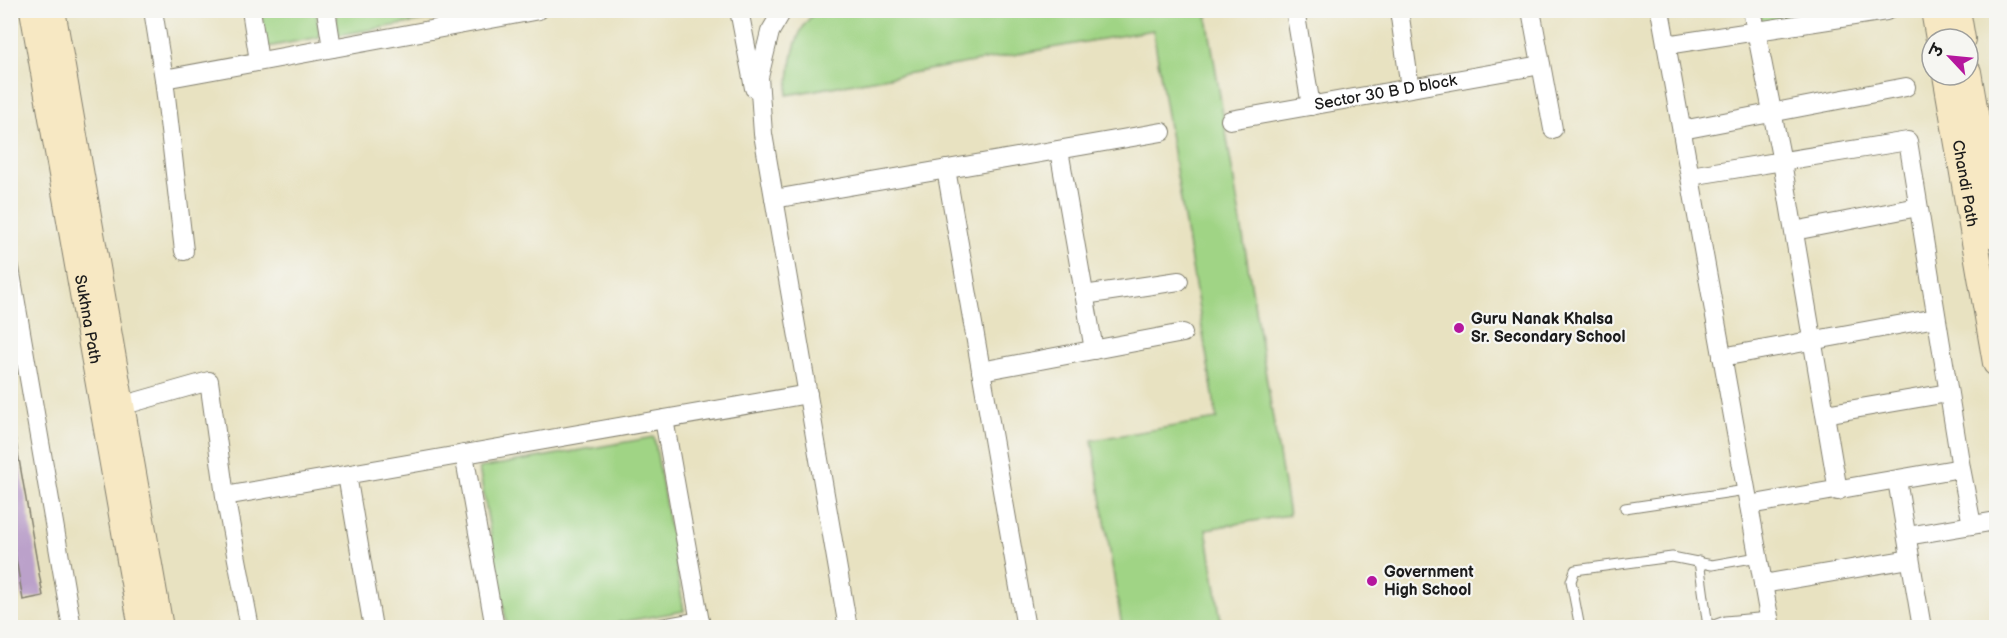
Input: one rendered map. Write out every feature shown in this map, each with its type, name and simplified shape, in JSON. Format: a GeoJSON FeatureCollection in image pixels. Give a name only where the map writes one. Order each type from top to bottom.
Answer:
{"type":"FeatureCollection","features":[{"type":"Feature","properties":{"kind":"main road","name":"Sukhna Path"},"geometry":{"type":"LineString","coordinates":[[33,10],[142,627]]}},
{"type":"Feature","properties":{"kind":"main road","name":"Sukhna Path"},"geometry":{"type":"LineString","coordinates":[[52,10],[160,627]]}},
{"type":"Feature","properties":{"kind":"main road"},"geometry":{"type":"LineString","coordinates":[[1934,10],[1937,27]]}},
{"type":"Feature","properties":{"kind":"main road"},"geometry":{"type":"LineString","coordinates":[[1957,10],[1960,27]]}},
{"type":"Feature","properties":{"kind":"main road","name":"Chandi Path"},"geometry":{"type":"LineString","coordinates":[[1948,87],[1996,363]]}},
{"type":"Feature","properties":{"kind":"main road","name":"Chandi Path"},"geometry":{"type":"LineString","coordinates":[[1971,87],[1996,236]]}},
{"type":"Feature","properties":{"kind":"street"},"geometry":{"type":"LineString","coordinates":[[153,10],[164,79],[184,251]]}},
{"type":"Feature","properties":{"kind":"street"},"geometry":{"type":"LineString","coordinates":[[251,10],[259,61]]}},
{"type":"Feature","properties":{"kind":"street"},"geometry":{"type":"LineString","coordinates":[[326,10],[332,48]]}},
{"type":"Feature","properties":{"kind":"street"},"geometry":{"type":"LineString","coordinates":[[164,79],[332,48],[479,16],[539,10]]}},
{"type":"Feature","properties":{"kind":"street"},"geometry":{"type":"LineString","coordinates":[[740,10],[848,627]]}},
{"type":"Feature","properties":{"kind":"street"},"geometry":{"type":"LineString","coordinates":[[763,134],[759,76],[770,32],[783,10]]}},
{"type":"Feature","properties":{"kind":"street"},"geometry":{"type":"LineString","coordinates":[[1295,10],[1311,106]]}},
{"type":"Feature","properties":{"kind":"street"},"geometry":{"type":"LineString","coordinates":[[1399,10],[1410,88]]}},
{"type":"Feature","properties":{"kind":"street"},"geometry":{"type":"LineString","coordinates":[[1531,10],[1553,129]]}},
{"type":"Feature","properties":{"kind":"street"},"geometry":{"type":"LineString","coordinates":[[1660,10],[1770,622]]}},
{"type":"Feature","properties":{"kind":"street"},"geometry":{"type":"LineString","coordinates":[[1752,10],[1782,162],[1838,491]]}},
{"type":"Feature","properties":{"kind":"street"},"geometry":{"type":"LineString","coordinates":[[1666,45],[1756,32],[1822,16],[1886,11]]}},
{"type":"Feature","properties":{"kind":"street","name":"Sector 30 B D block"},"geometry":{"type":"LineString","coordinates":[[1230,120],[1541,65]]}},
{"type":"Feature","properties":{"kind":"street"},"geometry":{"type":"LineString","coordinates":[[1682,130],[1906,87]]}},
{"type":"Feature","properties":{"kind":"street"},"geometry":{"type":"LineString","coordinates":[[774,199],[1162,132]]}},
{"type":"Feature","properties":{"kind":"street"},"geometry":{"type":"LineString","coordinates":[[1690,176],[1908,141],[1948,393],[1972,525]]}},
{"type":"Feature","properties":{"kind":"street"},"geometry":{"type":"LineString","coordinates":[[1059,150],[1094,350]]}},
{"type":"Feature","properties":{"kind":"street"},"geometry":{"type":"LineString","coordinates":[[946,169],[1026,627]]}},
{"type":"Feature","properties":{"kind":"street"},"geometry":{"type":"LineString","coordinates":[[1794,231],[1918,207]]}},
{"type":"Feature","properties":{"kind":"street"},"geometry":{"type":"LineString","coordinates":[[10,268],[13,296],[72,627]]}},
{"type":"Feature","properties":{"kind":"street"},"geometry":{"type":"LineString","coordinates":[[1084,295],[1179,281]]}},
{"type":"Feature","properties":{"kind":"street"},"geometry":{"type":"LineString","coordinates":[[1722,357],[1936,318]]}},
{"type":"Feature","properties":{"kind":"street"},"geometry":{"type":"LineString","coordinates":[[981,371],[1184,333]]}},
{"type":"Feature","properties":{"kind":"street"},"geometry":{"type":"LineString","coordinates":[[121,406],[209,381],[225,496],[250,627]]}},
{"type":"Feature","properties":{"kind":"street"},"geometry":{"type":"LineString","coordinates":[[1825,414],[1948,393]]}},
{"type":"Feature","properties":{"kind":"street"},"geometry":{"type":"LineString","coordinates":[[225,496],[808,394]]}},
{"type":"Feature","properties":{"kind":"street"},"geometry":{"type":"LineString","coordinates":[[661,627],[700,624],[664,419]]}},
{"type":"Feature","properties":{"kind":"street"},"geometry":{"type":"LineString","coordinates":[[464,454],[495,627]]}},
{"type":"Feature","properties":{"kind":"street"},"geometry":{"type":"LineString","coordinates":[[1747,498],[1838,491],[1961,468]]}},
{"type":"Feature","properties":{"kind":"street"},"geometry":{"type":"LineString","coordinates":[[347,475],[373,627]]}},
{"type":"Feature","properties":{"kind":"street"},"geometry":{"type":"LineString","coordinates":[[1897,480],[1922,627]]}},
{"type":"Feature","properties":{"kind":"street"},"geometry":{"type":"LineString","coordinates":[[1907,536],[1996,521]]}},
{"type":"Feature","properties":{"kind":"street"},"geometry":{"type":"LineString","coordinates":[[1763,584],[1910,559]]}},
{"type":"Feature","properties":{"kind":"lane"},"geometry":{"type":"LineString","coordinates":[[1625,508],[1747,498]]}},
{"type":"Feature","properties":{"kind":"lane"},"geometry":{"type":"LineString","coordinates":[[1580,627],[1571,581],[1575,570],[1672,557],[1712,565],[1758,557]]}},
{"type":"Feature","properties":{"kind":"lane"},"geometry":{"type":"LineString","coordinates":[[1699,561],[1707,627],[1725,621],[1770,622]]}},
{"type":"Feature","properties":{"kind":"green space"},"geometry":{"type":"Polygon","coordinates":[[[464,10],[464,14],[339,35],[335,11],[464,10]]]}},
{"type":"Feature","properties":{"kind":"green space"},"geometry":{"type":"Polygon","coordinates":[[[261,11],[316,11],[320,37],[267,47],[261,11]]]}},
{"type":"Feature","properties":{"kind":"green space"},"geometry":{"type":"Polygon","coordinates":[[[817,11],[1206,11],[1289,515],[1206,529],[1222,627],[1122,627],[1092,440],[1217,419],[1153,30],[787,95],[794,49],[802,28],[817,11]]]}},
{"type":"Feature","properties":{"kind":"green space"},"geometry":{"type":"Polygon","coordinates":[[[1760,11],[1809,11],[1809,15],[1762,24],[1760,11]]]}},
{"type":"Feature","properties":{"kind":"green space"},"geometry":{"type":"Polygon","coordinates":[[[654,437],[684,611],[593,627],[507,627],[479,468],[654,437]]]}},
{"type":"Feature","properties":{"kind":"building"},"geometry":{"type":"Polygon","coordinates":[[[10,408],[43,596],[23,600],[10,523],[10,408]]]}},
{"type":"Feature","properties":{"kind":"place","name":"Guru Nanak Khalsa Sr. Secondary School"},"geometry":{"type":"Point","coordinates":[1459,328]}},
{"type":"Feature","properties":{"kind":"place","name":"Government High School"},"geometry":{"type":"Point","coordinates":[1372,581]}}]}
